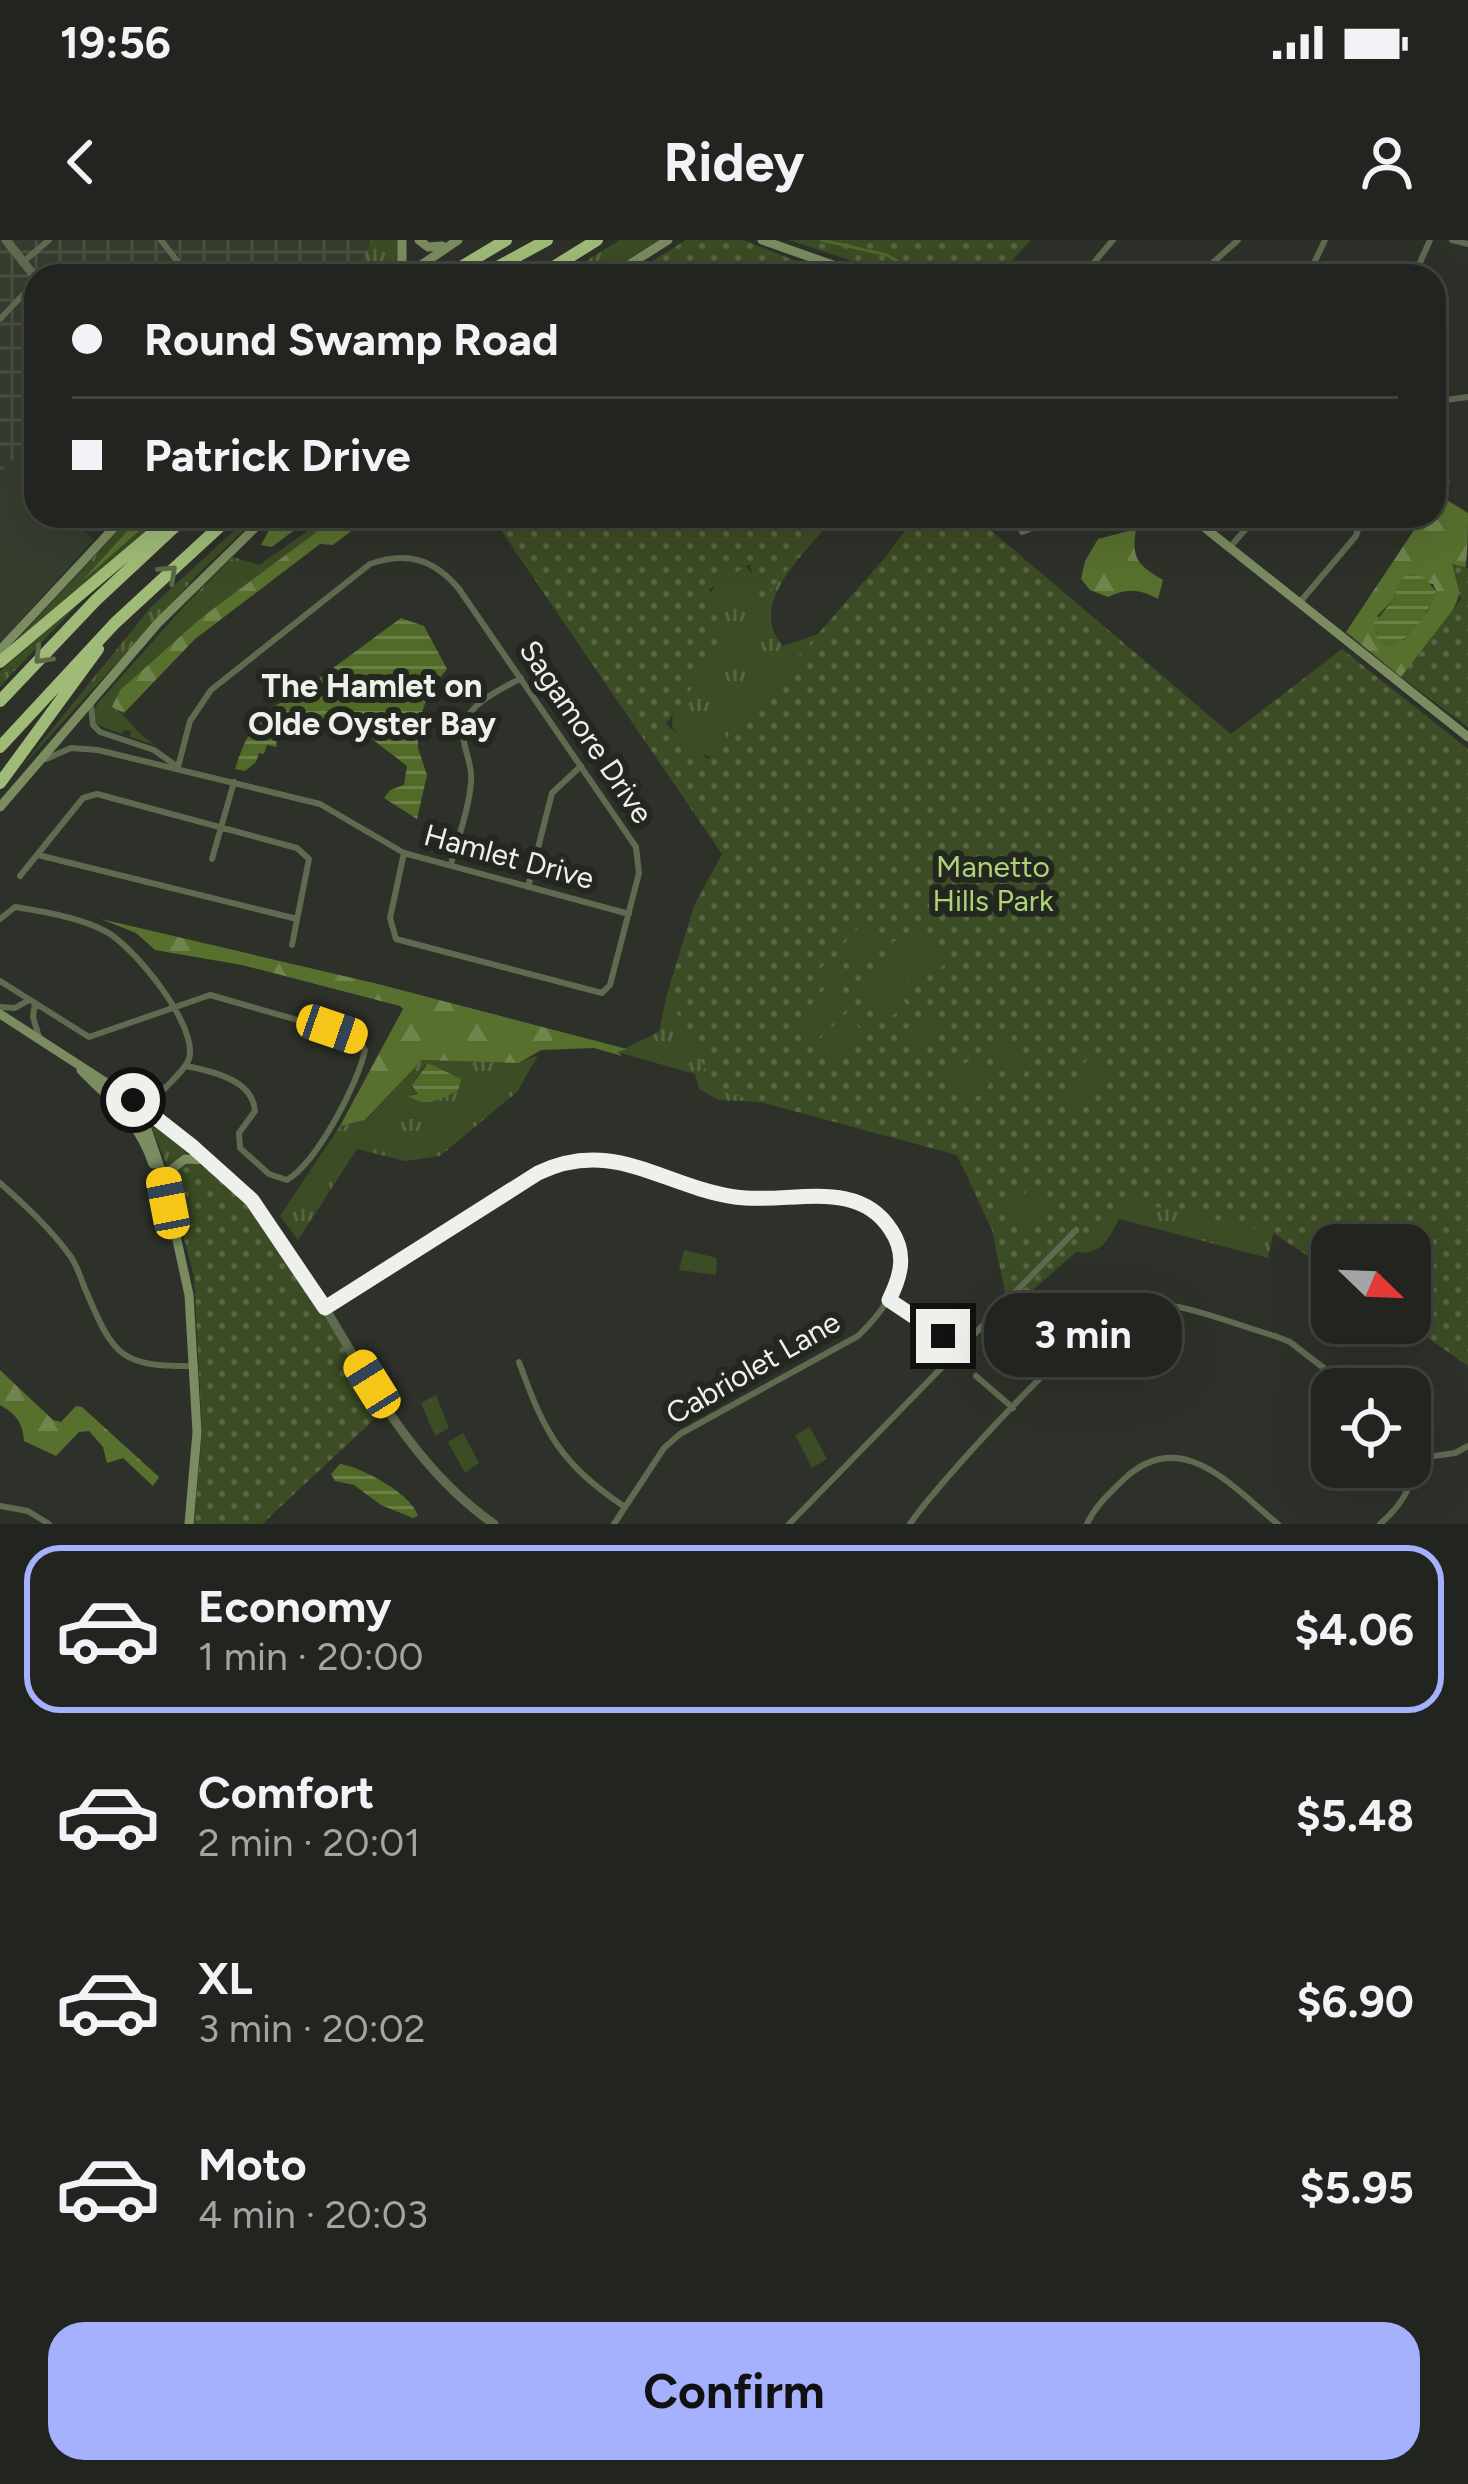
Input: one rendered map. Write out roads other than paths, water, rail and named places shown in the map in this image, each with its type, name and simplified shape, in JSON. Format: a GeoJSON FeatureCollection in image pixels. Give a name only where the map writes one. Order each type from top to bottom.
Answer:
{"type":"FeatureCollection","features":[{"type":"Feature","properties":{"kind":"highway"},"geometry":{"type":"LineString","coordinates":[[466,264],[506,240]]}},
{"type":"Feature","properties":{"kind":"highway"},"geometry":{"type":"LineString","coordinates":[[503,264],[548,240]]}},
{"type":"Feature","properties":{"kind":"highway"},"geometry":{"type":"LineString","coordinates":[[511,264],[548,240]]}},
{"type":"Feature","properties":{"kind":"highway"},"geometry":{"type":"LineString","coordinates":[[558,264],[597,240]]}},
{"type":"Feature","properties":{"kind":"highway"},"geometry":{"type":"LineString","coordinates":[[0,662],[159,528]]}},
{"type":"Feature","properties":{"kind":"highway"},"geometry":{"type":"LineString","coordinates":[[0,701],[95,600],[173,528]]}},
{"type":"Feature","properties":{"kind":"highway"},"geometry":{"type":"LineString","coordinates":[[0,747],[115,623],[219,528]]}},
{"type":"Feature","properties":{"kind":"highway"},"geometry":{"type":"LineString","coordinates":[[0,783],[115,623]]}},
{"type":"Feature","properties":{"kind":"main road"},"geometry":{"type":"LineString","coordinates":[[419,240],[433,248],[455,240]]}},
{"type":"Feature","properties":{"kind":"main road"},"geometry":{"type":"LineString","coordinates":[[419,264],[455,240]]}},
{"type":"Feature","properties":{"kind":"main road"},"geometry":{"type":"LineString","coordinates":[[630,264],[668,240]]}},
{"type":"Feature","properties":{"kind":"main road"},"geometry":{"type":"LineString","coordinates":[[762,240],[830,264]]}},
{"type":"Feature","properties":{"kind":"main road"},"geometry":{"type":"LineString","coordinates":[[0,650],[114,528]]}},
{"type":"Feature","properties":{"kind":"main road"},"geometry":{"type":"LineString","coordinates":[[0,807],[173,607],[255,528]]}},
{"type":"Feature","properties":{"kind":"main road"},"geometry":{"type":"LineString","coordinates":[[1204,528],[1468,737]]}},
{"type":"Feature","properties":{"kind":"main road"},"geometry":{"type":"LineString","coordinates":[[0,1011],[133,1100],[145,1114],[188,1281],[197,1432],[189,1524]]}},
{"type":"Feature","properties":{"kind":"main road"},"geometry":{"type":"LineString","coordinates":[[69,1057],[116,1101],[139,1132],[168,1203]]}},
{"type":"Feature","properties":{"kind":"main road"},"geometry":{"type":"LineString","coordinates":[[163,1176],[184,1159],[209,1160]]}},
{"type":"Feature","properties":{"kind":"street"},"geometry":{"type":"LineString","coordinates":[[6,240],[23,262],[50,240]]}},
{"type":"Feature","properties":{"kind":"street"},"geometry":{"type":"LineString","coordinates":[[161,240],[179,264]]}},
{"type":"Feature","properties":{"kind":"street"},"geometry":{"type":"LineString","coordinates":[[1093,264],[1113,240]]}},
{"type":"Feature","properties":{"kind":"street"},"geometry":{"type":"LineString","coordinates":[[1211,264],[1238,240]]}},
{"type":"Feature","properties":{"kind":"street"},"geometry":{"type":"LineString","coordinates":[[1452,240],[1468,244]]}},
{"type":"Feature","properties":{"kind":"street"},"geometry":{"type":"LineString","coordinates":[[0,319],[24,292]]}},
{"type":"Feature","properties":{"kind":"street"},"geometry":{"type":"LineString","coordinates":[[1446,400],[1468,398]]}},
{"type":"Feature","properties":{"kind":"street"},"geometry":{"type":"LineString","coordinates":[[1022,532],[1032,528]]}},
{"type":"Feature","properties":{"kind":"street"},"geometry":{"type":"LineString","coordinates":[[1229,549],[1247,528]]}},
{"type":"Feature","properties":{"kind":"street"},"geometry":{"type":"LineString","coordinates":[[1297,604],[1360,528]]}},
{"type":"Feature","properties":{"kind":"street","name":"Sagamore Drive"},"geometry":{"type":"LineString","coordinates":[[178,767],[190,721],[212,691],[349,578],[391,557],[428,561],[447,574],[640,859],[610,985],[602,994],[396,939],[390,918],[404,853]]}},
{"type":"Feature","properties":{"kind":"street"},"geometry":{"type":"LineString","coordinates":[[451,866],[471,787],[463,734],[468,718],[476,704],[520,678]]}},
{"type":"Feature","properties":{"kind":"street"},"geometry":{"type":"LineString","coordinates":[[98,692],[91,716],[93,725],[106,734],[101,751]]}},
{"type":"Feature","properties":{"kind":"street","name":"Hamlet Drive"},"geometry":{"type":"LineString","coordinates":[[106,734],[154,749],[178,767]]}},
{"type":"Feature","properties":{"kind":"street","name":"Hamlet Drive"},"geometry":{"type":"LineString","coordinates":[[33,768],[57,751],[101,751],[178,767],[320,804],[404,853],[628,914]]}},
{"type":"Feature","properties":{"kind":"street"},"geometry":{"type":"LineString","coordinates":[[528,887],[552,793],[581,766]]}},
{"type":"Feature","properties":{"kind":"street"},"geometry":{"type":"LineString","coordinates":[[212,859],[234,782]]}},
{"type":"Feature","properties":{"kind":"street"},"geometry":{"type":"LineString","coordinates":[[20,876],[83,798],[98,794],[297,848],[309,859],[292,945]]}},
{"type":"Feature","properties":{"kind":"street"},"geometry":{"type":"LineString","coordinates":[[36,854],[297,919]]}},
{"type":"Feature","properties":{"kind":"street"},"geometry":{"type":"LineString","coordinates":[[0,919],[15,908],[109,932],[175,1006],[190,1045],[186,1066],[163,1086],[139,1132]]}},
{"type":"Feature","properties":{"kind":"street"},"geometry":{"type":"LineString","coordinates":[[0,981],[89,1037],[214,996],[357,1037],[365,1050],[326,1134],[287,1180],[269,1174],[240,1148],[239,1132],[255,1111],[250,1094],[221,1073],[186,1066]]}},
{"type":"Feature","properties":{"kind":"street"},"geometry":{"type":"LineString","coordinates":[[0,1011],[32,1001]]}},
{"type":"Feature","properties":{"kind":"street"},"geometry":{"type":"LineString","coordinates":[[32,1001],[40,1040]]}},
{"type":"Feature","properties":{"kind":"street"},"geometry":{"type":"LineString","coordinates":[[145,1114],[209,1160],[260,1209],[422,1458],[462,1500],[494,1524]]}},
{"type":"Feature","properties":{"kind":"street"},"geometry":{"type":"LineString","coordinates":[[325,1308],[538,1173],[558,1163],[599,1158],[734,1197],[838,1196],[872,1208],[901,1250],[902,1265],[889,1300],[943,1336]]}},
{"type":"Feature","properties":{"kind":"street"},"geometry":{"type":"LineString","coordinates":[[0,1183],[73,1259],[104,1334],[121,1353],[142,1365],[194,1366]]}},
{"type":"Feature","properties":{"kind":"street"},"geometry":{"type":"LineString","coordinates":[[789,1524],[1076,1230]]}},
{"type":"Feature","properties":{"kind":"street","name":"Cabriolet Lane"},"geometry":{"type":"LineString","coordinates":[[614,1524],[664,1448],[680,1434],[858,1336],[889,1300]]}},
{"type":"Feature","properties":{"kind":"street"},"geometry":{"type":"LineString","coordinates":[[910,1524],[1013,1408],[1103,1318],[1133,1304],[1158,1303],[1290,1342],[1324,1368]]}},
{"type":"Feature","properties":{"kind":"street"},"geometry":{"type":"LineString","coordinates":[[519,1362],[558,1451],[584,1478],[625,1507]]}},
{"type":"Feature","properties":{"kind":"street"},"geometry":{"type":"LineString","coordinates":[[976,1376],[1013,1408]]}},
{"type":"Feature","properties":{"kind":"street"},"geometry":{"type":"LineString","coordinates":[[1431,1454],[1455,1453],[1468,1446]]}},
{"type":"Feature","properties":{"kind":"street"},"geometry":{"type":"LineString","coordinates":[[1087,1524],[1100,1502],[1131,1472],[1164,1457],[1201,1463],[1278,1524]]}},
{"type":"Feature","properties":{"kind":"street"},"geometry":{"type":"LineString","coordinates":[[1380,1524],[1406,1497],[1407,1488]]}},
{"type":"Feature","properties":{"kind":"street"},"geometry":{"type":"LineString","coordinates":[[0,1506],[28,1511],[49,1524]]}},
{"type":"Feature","properties":{"kind":"waterway"},"geometry":{"type":"LineString","coordinates":[[821,240],[887,255],[902,264]]}},
{"type":"Feature","properties":{"kind":"district","name":"The Hamlet on Olde Oyster Bay"},"geometry":{"type":"Point","coordinates":[372,704]}},
{"type":"Feature","properties":{"kind":"park label","name":"Manetto Hills Park"},"geometry":{"type":"Point","coordinates":[993,884]}}]}
